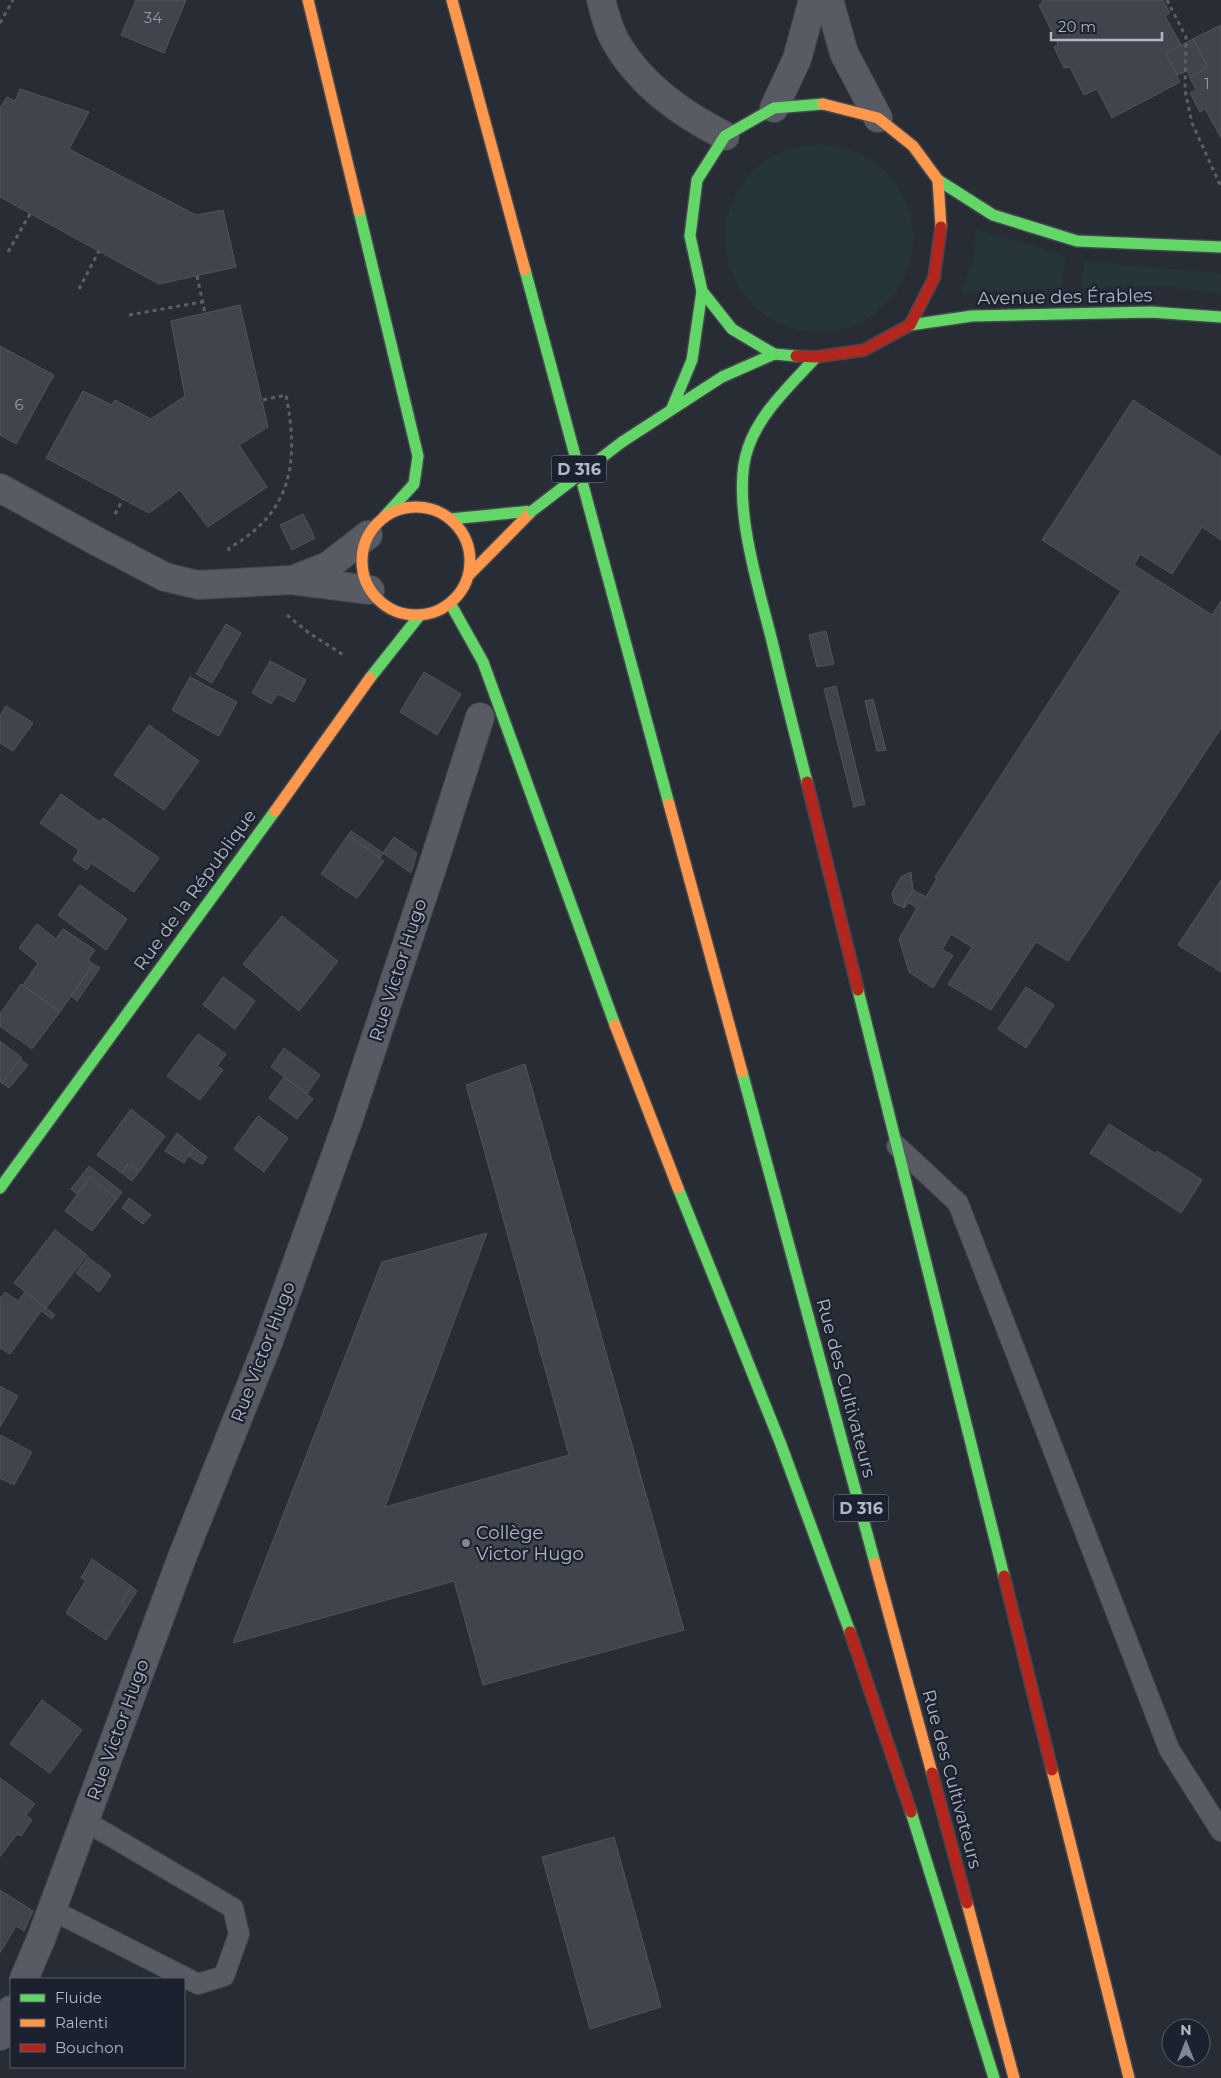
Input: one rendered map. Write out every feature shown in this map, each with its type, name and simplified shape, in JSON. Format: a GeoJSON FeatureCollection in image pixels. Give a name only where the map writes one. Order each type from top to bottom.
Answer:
{"type":"FeatureCollection","features":[{"type":"Feature","properties":{"kind":"main road"},"geometry":{"type":"LineString","coordinates":[[308,0],[418,456],[414,484],[376,526],[363,548],[362,563],[364,577],[382,605],[404,614],[420,615],[436,611],[450,603],[462,590],[469,575],[532,511],[622,442],[672,408],[722,377],[774,354]]}},
{"type":"Feature","properties":{"kind":"main road","name":"Rue des Cultivateurs"},"geometry":{"type":"LineString","coordinates":[[452,0],[1014,2078]]}},
{"type":"Feature","properties":{"kind":"main road"},"geometry":{"type":"LineString","coordinates":[[672,408],[692,360],[702,291],[690,236],[697,180],[725,136],[774,108],[823,104],[878,118],[913,146],[938,180],[994,215],[1077,241],[1221,247]]}},
{"type":"Feature","properties":{"kind":"main road"},"geometry":{"type":"LineString","coordinates":[[702,291],[732,330],[774,354],[816,357],[864,350],[910,325],[934,278],[941,229],[938,180]]}},
{"type":"Feature","properties":{"kind":"main road","name":"Avenue des Érables"},"geometry":{"type":"LineString","coordinates":[[910,325],[972,316],[1151,312],[1221,317]]}},
{"type":"Feature","properties":{"kind":"main road"},"geometry":{"type":"LineString","coordinates":[[816,357],[769,412],[753,438],[744,460],[742,479],[744,502],[757,582],[1129,2078]]}},
{"type":"Feature","properties":{"kind":"main road"},"geometry":{"type":"LineString","coordinates":[[376,526],[400,509],[418,506],[435,510],[450,519],[459,528],[469,550],[469,575]]}},
{"type":"Feature","properties":{"kind":"main road"},"geometry":{"type":"LineString","coordinates":[[450,519],[532,511]]}},
{"type":"Feature","properties":{"kind":"main road"},"geometry":{"type":"LineString","coordinates":[[450,603],[483,662],[618,1032],[690,1220],[780,1442],[838,1599],[904,1790],[950,1932],[994,2078]]}},
{"type":"Feature","properties":{"kind":"main road","name":"Rue de la République"},"geometry":{"type":"LineString","coordinates":[[0,1188],[258,834],[382,660],[420,615]]}},
{"type":"Feature","properties":{"kind":"main road"},"geometry":{"type":"LineString","coordinates":[[382,660],[384,643]]}},
{"type":"Feature","properties":{"kind":"street"},"geometry":{"type":"LineString","coordinates":[[601,0],[616,43],[640,72],[673,106],[690,118],[725,136]]}},
{"type":"Feature","properties":{"kind":"street"},"geometry":{"type":"LineString","coordinates":[[774,108],[797,59],[813,0]]}},
{"type":"Feature","properties":{"kind":"street"},"geometry":{"type":"LineString","coordinates":[[828,0],[844,53],[878,118]]}},
{"type":"Feature","properties":{"kind":"street"},"geometry":{"type":"LineString","coordinates":[[0,488],[165,577],[198,585],[291,580],[328,566],[376,526]]}},
{"type":"Feature","properties":{"kind":"street"},"geometry":{"type":"LineString","coordinates":[[291,580],[382,605]]}},
{"type":"Feature","properties":{"kind":"street","name":"Rue Victor Hugo"},"geometry":{"type":"LineString","coordinates":[[24,1978],[52,1910],[181,1560],[268,1343],[348,1121],[480,717]]}},
{"type":"Feature","properties":{"kind":"street"},"geometry":{"type":"LineString","coordinates":[[0,2036],[10,2012]]}},
{"type":"Feature","properties":{"kind":"lane"},"geometry":{"type":"LineString","coordinates":[[897,1146],[958,1203],[1169,1749],[1221,1831]]}},
{"type":"Feature","properties":{"kind":"lane"},"geometry":{"type":"LineString","coordinates":[[52,1910],[198,1984],[224,1976],[239,1934],[232,1908],[85,1821]]}},
{"type":"Feature","properties":{"kind":"path"},"geometry":{"type":"LineString","coordinates":[[0,23],[13,0]]}},
{"type":"Feature","properties":{"kind":"path"},"geometry":{"type":"LineString","coordinates":[[1167,0],[1186,37],[1185,90],[1192,123],[1221,187]]}},
{"type":"Feature","properties":{"kind":"path"},"geometry":{"type":"LineString","coordinates":[[8,252],[30,214]]}},
{"type":"Feature","properties":{"kind":"path"},"geometry":{"type":"LineString","coordinates":[[79,289],[100,251]]}},
{"type":"Feature","properties":{"kind":"path"},"geometry":{"type":"LineString","coordinates":[[197,276],[205,313]]}},
{"type":"Feature","properties":{"kind":"path"},"geometry":{"type":"LineString","coordinates":[[129,315],[202,302]]}},
{"type":"Feature","properties":{"kind":"path"},"geometry":{"type":"LineString","coordinates":[[234,584],[228,557],[229,548],[256,529],[272,511],[288,480],[292,464],[292,425],[286,395],[262,400]]}},
{"type":"Feature","properties":{"kind":"shaded area"},"geometry":{"type":"Polygon","coordinates":[[[828,144],[855,151],[886,171],[906,202],[912,220],[912,256],[906,274],[886,305],[855,325],[837,331],[810,332],[801,331],[775,321],[759,311],[746,298],[732,274],[726,256],[725,229],[726,220],[736,194],[746,178],[759,165],[783,151],[801,145],[828,144]]]}},
{"type":"Feature","properties":{"kind":"shaded area"},"geometry":{"type":"Polygon","coordinates":[[[976,229],[1065,256],[1062,288],[960,292],[973,263],[976,229]]]}},
{"type":"Feature","properties":{"kind":"shaded area"},"geometry":{"type":"Polygon","coordinates":[[[1084,261],[1221,273],[1221,294],[1167,287],[1082,288],[1084,261]]]}},
{"type":"Feature","properties":{"kind":"building"},"geometry":{"type":"Polygon","coordinates":[[[136,0],[186,0],[164,53],[121,35],[136,0]]]}},
{"type":"Feature","properties":{"kind":"building"},"geometry":{"type":"Polygon","coordinates":[[[1042,0],[1163,0],[1170,13],[1165,16],[1181,45],[1166,53],[1180,82],[1112,118],[1097,89],[1084,95],[1070,67],[1064,68],[1054,47],[1058,44],[1039,5],[1043,2],[1042,0]]]}},
{"type":"Feature","properties":{"kind":"building"},"geometry":{"type":"Polygon","coordinates":[[[1221,25],[1221,138],[1205,109],[1200,112],[1190,93],[1196,90],[1190,78],[1208,67],[1193,39],[1221,25]]]}},
{"type":"Feature","properties":{"kind":"building"},"geometry":{"type":"Polygon","coordinates":[[[1193,39],[1208,67],[1190,78],[1187,71],[1177,75],[1166,53],[1193,39]]]}},
{"type":"Feature","properties":{"kind":"building"},"geometry":{"type":"Polygon","coordinates":[[[20,89],[89,112],[69,149],[196,215],[223,210],[236,267],[159,284],[0,197],[0,108],[7,97],[15,101],[20,89]]]}},
{"type":"Feature","properties":{"kind":"building"},"geometry":{"type":"Polygon","coordinates":[[[240,305],[268,427],[239,445],[267,487],[208,527],[180,490],[149,513],[46,458],[83,391],[112,405],[115,400],[151,419],[185,396],[171,321],[240,305]]]}},
{"type":"Feature","properties":{"kind":"building"},"geometry":{"type":"Polygon","coordinates":[[[0,346],[54,375],[16,444],[0,435],[0,346]]]}},
{"type":"Feature","properties":{"kind":"building"},"geometry":{"type":"Polygon","coordinates":[[[1133,400],[1221,457],[1221,540],[1202,527],[1172,574],[1140,554],[1134,565],[1212,615],[1221,601],[1221,728],[1068,961],[1036,942],[991,1010],[948,984],[972,947],[951,934],[942,950],[953,955],[933,988],[909,972],[899,939],[917,908],[909,903],[904,908],[905,902],[913,890],[926,897],[937,879],[935,877],[1121,591],[1042,540],[1133,400]]]}},
{"type":"Feature","properties":{"kind":"building"},"geometry":{"type":"Polygon","coordinates":[[[303,514],[315,538],[292,550],[280,525],[303,514]]]}},
{"type":"Feature","properties":{"kind":"building"},"geometry":{"type":"Polygon","coordinates":[[[226,624],[241,633],[212,683],[196,674],[226,624]]]}},
{"type":"Feature","properties":{"kind":"building"},"geometry":{"type":"Polygon","coordinates":[[[826,631],[834,664],[817,667],[809,635],[826,631]]]}},
{"type":"Feature","properties":{"kind":"building"},"geometry":{"type":"Polygon","coordinates":[[[270,661],[306,680],[294,702],[278,694],[271,704],[252,693],[270,661]]]}},
{"type":"Feature","properties":{"kind":"building"},"geometry":{"type":"Polygon","coordinates":[[[424,672],[461,694],[437,735],[400,712],[424,672]]]}},
{"type":"Feature","properties":{"kind":"building"},"geometry":{"type":"Polygon","coordinates":[[[190,677],[237,702],[219,736],[172,710],[190,677]]]}},
{"type":"Feature","properties":{"kind":"building"},"geometry":{"type":"Polygon","coordinates":[[[836,686],[865,804],[854,807],[824,689],[836,686]]]}},
{"type":"Feature","properties":{"kind":"building"},"geometry":{"type":"Polygon","coordinates":[[[873,699],[886,750],[877,751],[865,701],[873,699]]]}},
{"type":"Feature","properties":{"kind":"building"},"geometry":{"type":"Polygon","coordinates":[[[6,706],[33,723],[13,751],[0,743],[0,716],[6,706]]]}},
{"type":"Feature","properties":{"kind":"building"},"geometry":{"type":"Polygon","coordinates":[[[149,725],[199,761],[164,810],[114,775],[149,725]]]}},
{"type":"Feature","properties":{"kind":"building"},"geometry":{"type":"Polygon","coordinates":[[[61,794],[100,822],[103,818],[159,858],[134,892],[91,863],[87,870],[73,860],[79,850],[40,823],[61,794]]]}},
{"type":"Feature","properties":{"kind":"building"},"geometry":{"type":"Polygon","coordinates":[[[351,831],[383,853],[380,858],[348,835],[351,831]]]}},
{"type":"Feature","properties":{"kind":"building"},"geometry":{"type":"Polygon","coordinates":[[[348,835],[384,861],[357,898],[321,874],[348,835]]]}},
{"type":"Feature","properties":{"kind":"building"},"geometry":{"type":"Polygon","coordinates":[[[394,837],[417,853],[411,873],[383,853],[394,837]]]}},
{"type":"Feature","properties":{"kind":"building"},"geometry":{"type":"Polygon","coordinates":[[[911,872],[913,890],[905,902],[904,908],[894,903],[892,893],[901,877],[911,872]]]}},
{"type":"Feature","properties":{"kind":"building"},"geometry":{"type":"Polygon","coordinates":[[[1221,880],[1221,972],[1178,945],[1221,880]]]}},
{"type":"Feature","properties":{"kind":"building"},"geometry":{"type":"Polygon","coordinates":[[[80,885],[127,919],[106,950],[58,915],[80,885]]]}},
{"type":"Feature","properties":{"kind":"building"},"geometry":{"type":"Polygon","coordinates":[[[282,916],[338,961],[299,1011],[243,964],[282,916]]]}},
{"type":"Feature","properties":{"kind":"building"},"geometry":{"type":"Polygon","coordinates":[[[37,924],[56,939],[63,929],[95,950],[88,960],[93,964],[60,1012],[23,985],[38,963],[19,948],[37,924]]]}},
{"type":"Feature","properties":{"kind":"building"},"geometry":{"type":"Polygon","coordinates":[[[93,964],[100,968],[77,1001],[71,996],[93,964]]]}},
{"type":"Feature","properties":{"kind":"building"},"geometry":{"type":"Polygon","coordinates":[[[223,977],[255,1001],[235,1029],[203,1005],[223,977]]]}},
{"type":"Feature","properties":{"kind":"building"},"geometry":{"type":"Polygon","coordinates":[[[21,984],[60,1012],[32,1049],[0,1026],[0,1014],[21,984]]]}},
{"type":"Feature","properties":{"kind":"building"},"geometry":{"type":"Polygon","coordinates":[[[1026,987],[1054,1005],[1026,1048],[998,1029],[1026,987]]]}},
{"type":"Feature","properties":{"kind":"building"},"geometry":{"type":"Polygon","coordinates":[[[198,1034],[226,1054],[217,1066],[223,1070],[200,1100],[167,1076],[198,1034]]]}},
{"type":"Feature","properties":{"kind":"building"},"geometry":{"type":"Polygon","coordinates":[[[0,1041],[22,1058],[2,1083],[0,1081],[0,1041]]]}},
{"type":"Feature","properties":{"kind":"building"},"geometry":{"type":"Polygon","coordinates":[[[284,1048],[320,1075],[307,1094],[271,1067],[284,1048]]]}},
{"type":"Feature","properties":{"kind":"building"},"geometry":{"type":"Polygon","coordinates":[[[20,1059],[28,1065],[9,1088],[2,1083],[20,1059]]]}},
{"type":"Feature","properties":{"kind":"building"},"geometry":{"type":"Polygon","coordinates":[[[525,1064],[684,1630],[483,1685],[454,1581],[233,1643],[382,1262],[487,1233],[385,1507],[569,1455],[466,1085],[525,1064]]]}},
{"type":"Feature","properties":{"kind":"building"},"geometry":{"type":"Polygon","coordinates":[[[284,1077],[313,1099],[297,1119],[269,1098],[284,1077]]]}},
{"type":"Feature","properties":{"kind":"building"},"geometry":{"type":"Polygon","coordinates":[[[131,1109],[165,1136],[139,1172],[128,1164],[122,1173],[97,1155],[131,1109]]]}},
{"type":"Feature","properties":{"kind":"building"},"geometry":{"type":"Polygon","coordinates":[[[258,1116],[288,1138],[264,1172],[234,1149],[258,1116]]]}},
{"type":"Feature","properties":{"kind":"building"},"geometry":{"type":"Polygon","coordinates":[[[1109,1124],[1156,1154],[1157,1151],[1202,1180],[1181,1213],[1090,1153],[1109,1124]]]}},
{"type":"Feature","properties":{"kind":"building"},"geometry":{"type":"Polygon","coordinates":[[[177,1133],[194,1147],[184,1163],[165,1151],[177,1133]]]}},
{"type":"Feature","properties":{"kind":"building"},"geometry":{"type":"Polygon","coordinates":[[[194,1147],[207,1157],[203,1164],[189,1156],[194,1147]]]}},
{"type":"Feature","properties":{"kind":"building"},"geometry":{"type":"Polygon","coordinates":[[[128,1164],[139,1172],[132,1181],[122,1173],[128,1164]]]}},
{"type":"Feature","properties":{"kind":"building"},"geometry":{"type":"Polygon","coordinates":[[[89,1166],[122,1192],[117,1199],[90,1177],[77,1194],[71,1189],[89,1166]]]}},
{"type":"Feature","properties":{"kind":"building"},"geometry":{"type":"Polygon","coordinates":[[[90,1177],[117,1199],[92,1231],[65,1211],[90,1177]]]}},
{"type":"Feature","properties":{"kind":"building"},"geometry":{"type":"Polygon","coordinates":[[[129,1198],[151,1215],[143,1224],[122,1208],[129,1198]]]}},
{"type":"Feature","properties":{"kind":"building"},"geometry":{"type":"Polygon","coordinates":[[[55,1230],[87,1255],[46,1308],[14,1283],[55,1230]]]}},
{"type":"Feature","properties":{"kind":"building"},"geometry":{"type":"Polygon","coordinates":[[[88,1257],[111,1275],[99,1292],[76,1273],[88,1257]]]}},
{"type":"Feature","properties":{"kind":"building"},"geometry":{"type":"Polygon","coordinates":[[[5,1292],[18,1301],[25,1292],[55,1315],[52,1319],[41,1311],[10,1354],[0,1348],[0,1298],[5,1292]]]}},
{"type":"Feature","properties":{"kind":"building"},"geometry":{"type":"Polygon","coordinates":[[[0,1386],[18,1396],[0,1427],[0,1386]]]}},
{"type":"Feature","properties":{"kind":"building"},"geometry":{"type":"Polygon","coordinates":[[[0,1435],[32,1452],[14,1485],[0,1478],[0,1435]]]}},
{"type":"Feature","properties":{"kind":"building"},"geometry":{"type":"Polygon","coordinates":[[[92,1559],[131,1586],[121,1603],[127,1607],[106,1640],[66,1613],[86,1580],[81,1578],[92,1559]]]}},
{"type":"Feature","properties":{"kind":"building"},"geometry":{"type":"Polygon","coordinates":[[[131,1586],[137,1591],[127,1607],[121,1603],[131,1586]]]}},
{"type":"Feature","properties":{"kind":"building"},"geometry":{"type":"Polygon","coordinates":[[[42,1700],[82,1730],[50,1773],[10,1744],[42,1700]]]}},
{"type":"Feature","properties":{"kind":"building"},"geometry":{"type":"Polygon","coordinates":[[[0,1778],[35,1804],[26,1815],[32,1820],[21,1836],[17,1834],[0,1857],[0,1778]]]}},
{"type":"Feature","properties":{"kind":"building"},"geometry":{"type":"Polygon","coordinates":[[[614,1837],[661,2007],[590,2029],[542,1857],[614,1837]]]}},
{"type":"Feature","properties":{"kind":"building"},"geometry":{"type":"Polygon","coordinates":[[[0,1890],[33,1911],[24,1931],[16,1926],[0,1953],[0,1890]]]}},
{"type":"Feature","properties":{"kind":"traffic: fast"},"geometry":{"type":"LineString","coordinates":[[796,356],[774,354],[732,329],[702,291],[690,236],[697,180],[725,136],[774,108],[823,104]]}},
{"type":"Feature","properties":{"kind":"traffic: fast"},"geometry":{"type":"LineString","coordinates":[[938,180],[993,215],[1077,241],[1221,247]]}},
{"type":"Feature","properties":{"kind":"traffic: fast"},"geometry":{"type":"LineString","coordinates":[[359,211],[418,456],[414,484],[384,517]]}},
{"type":"Feature","properties":{"kind":"traffic: fast"},"geometry":{"type":"LineString","coordinates":[[525,270],[669,804]]}},
{"type":"Feature","properties":{"kind":"traffic: fast"},"geometry":{"type":"LineString","coordinates":[[672,408],[692,360],[702,291]]}},
{"type":"Feature","properties":{"kind":"traffic: fast"},"geometry":{"type":"LineString","coordinates":[[910,325],[972,316],[1151,312],[1221,317]]}},
{"type":"Feature","properties":{"kind":"traffic: fast"},"geometry":{"type":"LineString","coordinates":[[622,442],[722,377],[774,354]]}},
{"type":"Feature","properties":{"kind":"traffic: fast"},"geometry":{"type":"LineString","coordinates":[[807,782],[754,571],[744,518],[742,492],[743,469],[748,448],[760,422],[816,357]]}},
{"type":"Feature","properties":{"kind":"traffic: fast"},"geometry":{"type":"LineString","coordinates":[[532,511],[622,442]]}},
{"type":"Feature","properties":{"kind":"traffic: fast"},"geometry":{"type":"LineString","coordinates":[[450,519],[532,511]]}},
{"type":"Feature","properties":{"kind":"traffic: fast"},"geometry":{"type":"LineString","coordinates":[[450,603],[483,662],[615,1025]]}},
{"type":"Feature","properties":{"kind":"traffic: fast"},"geometry":{"type":"LineString","coordinates":[[370,678],[420,615]]}},
{"type":"Feature","properties":{"kind":"traffic: fast"},"geometry":{"type":"LineString","coordinates":[[0,1188],[275,811]]}},
{"type":"Feature","properties":{"kind":"traffic: fast"},"geometry":{"type":"LineString","coordinates":[[858,990],[1004,1576]]}},
{"type":"Feature","properties":{"kind":"traffic: fast"},"geometry":{"type":"LineString","coordinates":[[742,1072],[875,1563]]}},
{"type":"Feature","properties":{"kind":"traffic: fast"},"geometry":{"type":"LineString","coordinates":[[678,1188],[780,1442],[850,1632]]}},
{"type":"Feature","properties":{"kind":"traffic: fast"},"geometry":{"type":"LineString","coordinates":[[911,1812],[994,2078]]}},
{"type":"Feature","properties":{"kind":"traffic: slow"},"geometry":{"type":"LineString","coordinates":[[308,0],[359,211]]}},
{"type":"Feature","properties":{"kind":"traffic: slow"},"geometry":{"type":"LineString","coordinates":[[452,0],[525,270]]}},
{"type":"Feature","properties":{"kind":"traffic: slow"},"geometry":{"type":"LineString","coordinates":[[823,104],[878,118],[913,146],[938,180],[941,227]]}},
{"type":"Feature","properties":{"kind":"traffic: slow"},"geometry":{"type":"LineString","coordinates":[[416,507],[437,511],[454,523],[466,540],[470,561],[466,582],[454,599],[437,611],[416,615],[395,611],[378,599],[366,582],[362,561],[366,540],[378,523],[395,511],[416,507]]}},
{"type":"Feature","properties":{"kind":"traffic: slow"},"geometry":{"type":"LineString","coordinates":[[469,575],[532,511]]}},
{"type":"Feature","properties":{"kind":"traffic: slow"},"geometry":{"type":"LineString","coordinates":[[275,811],[370,678]]}},
{"type":"Feature","properties":{"kind":"traffic: slow"},"geometry":{"type":"LineString","coordinates":[[669,804],[742,1072]]}},
{"type":"Feature","properties":{"kind":"traffic: slow"},"geometry":{"type":"LineString","coordinates":[[615,1025],[678,1188]]}},
{"type":"Feature","properties":{"kind":"traffic: slow"},"geometry":{"type":"LineString","coordinates":[[875,1563],[932,1773]]}},
{"type":"Feature","properties":{"kind":"traffic: slow"},"geometry":{"type":"LineString","coordinates":[[1052,1770],[1129,2078]]}},
{"type":"Feature","properties":{"kind":"traffic: slow"},"geometry":{"type":"LineString","coordinates":[[967,1903],[1014,2078]]}},
{"type":"Feature","properties":{"kind":"traffic: jam"},"geometry":{"type":"LineString","coordinates":[[796,356],[816,357],[864,350],[910,325],[934,278],[941,227]]}},
{"type":"Feature","properties":{"kind":"traffic: jam"},"geometry":{"type":"LineString","coordinates":[[807,782],[858,990]]}},
{"type":"Feature","properties":{"kind":"traffic: jam"},"geometry":{"type":"LineString","coordinates":[[1004,1576],[1052,1770]]}},
{"type":"Feature","properties":{"kind":"traffic: jam"},"geometry":{"type":"LineString","coordinates":[[850,1632],[911,1812]]}},
{"type":"Feature","properties":{"kind":"traffic: jam"},"geometry":{"type":"LineString","coordinates":[[932,1773],[967,1903]]}},
{"type":"Feature","properties":{"kind":"place","name":"Collège Victor Hugo"},"geometry":{"type":"Point","coordinates":[466,1543]}}]}
